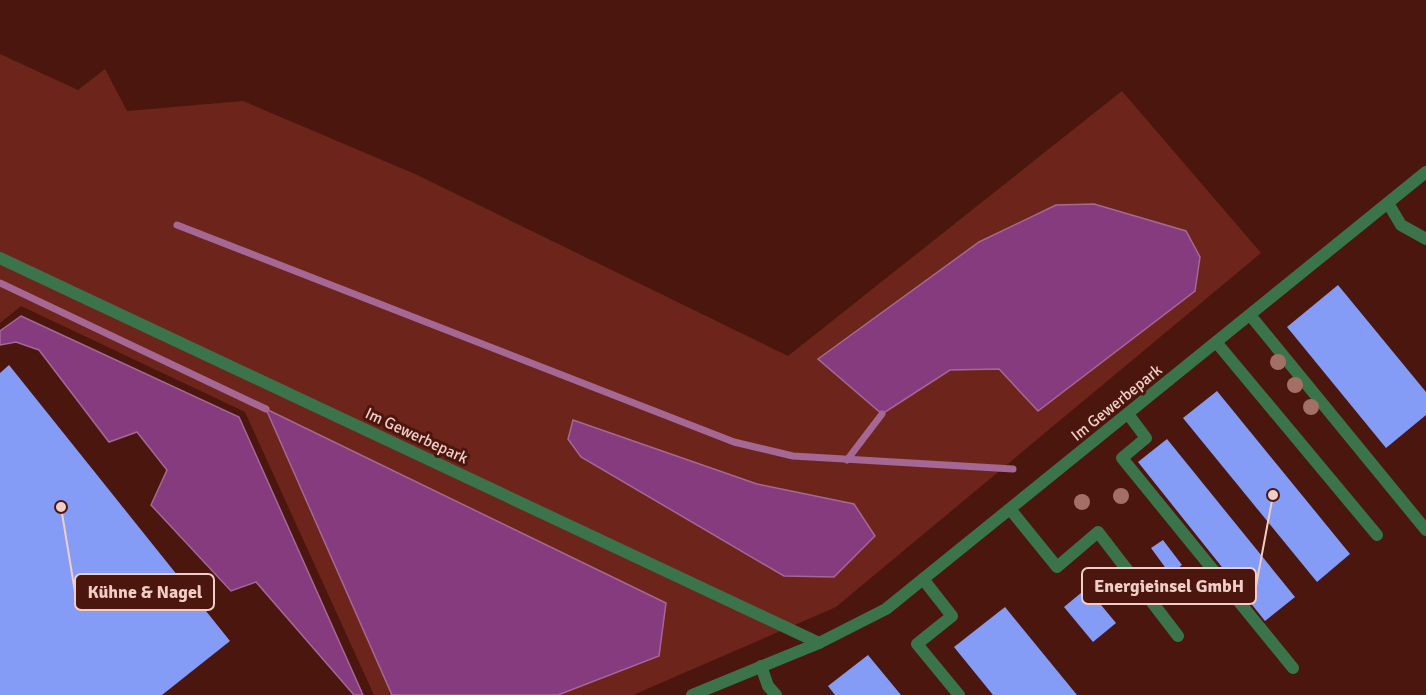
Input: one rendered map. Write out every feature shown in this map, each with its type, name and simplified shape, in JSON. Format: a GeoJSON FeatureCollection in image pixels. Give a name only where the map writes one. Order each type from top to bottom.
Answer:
{"type":"FeatureCollection","features":[{"type":"Feature","properties":{"kind":"street","name":"Im Gewerbepark"},"geometry":{"type":"LineString","coordinates":[[692,695],[819,643],[886,609],[1426,172]]}},
{"type":"Feature","properties":{"kind":"street"},"geometry":{"type":"LineString","coordinates":[[1388,203],[1401,225],[1424,237]]}},
{"type":"Feature","properties":{"kind":"street","name":"Im Gewerbepark"},"geometry":{"type":"LineString","coordinates":[[0,258],[819,643]]}},
{"type":"Feature","properties":{"kind":"street"},"geometry":{"type":"LineString","coordinates":[[1250,315],[1426,530]]}},
{"type":"Feature","properties":{"kind":"street"},"geometry":{"type":"LineString","coordinates":[[1216,342],[1377,535]]}},
{"type":"Feature","properties":{"kind":"street"},"geometry":{"type":"LineString","coordinates":[[1128,414],[1146,438],[1122,458],[1293,668]]}},
{"type":"Feature","properties":{"kind":"street"},"geometry":{"type":"LineString","coordinates":[[1010,509],[1057,567],[1098,532],[1178,636]]}},
{"type":"Feature","properties":{"kind":"street"},"geometry":{"type":"LineString","coordinates":[[923,579],[952,616],[917,644],[959,695]]}},
{"type":"Feature","properties":{"kind":"street"},"geometry":{"type":"LineString","coordinates":[[761,666],[768,686],[776,695]]}},
{"type":"Feature","properties":{"kind":"shaded area"},"geometry":{"type":"Polygon","coordinates":[[[0,54],[78,90],[105,69],[127,111],[243,101],[415,174],[788,356],[1122,91],[1261,253],[836,607],[633,695],[374,695],[245,412],[21,306],[0,323],[0,54]]]}},
{"type":"Feature","properties":{"kind":"shaded area"},"geometry":{"type":"Polygon","coordinates":[[[1094,204],[1186,231],[1200,257],[1195,291],[1038,411],[999,369],[950,370],[882,414],[818,359],[979,242],[1056,205],[1094,204]]]}},
{"type":"Feature","properties":{"kind":"shaded area"},"geometry":{"type":"Polygon","coordinates":[[[21,316],[239,417],[363,695],[354,695],[256,582],[231,591],[151,505],[167,470],[137,432],[109,442],[39,350],[16,342],[0,345],[0,331],[21,316]]]}},
{"type":"Feature","properties":{"kind":"shaded area"},"geometry":{"type":"Polygon","coordinates":[[[266,409],[666,603],[659,656],[558,695],[392,695],[266,409]]]}},
{"type":"Feature","properties":{"kind":"shaded area"},"geometry":{"type":"Polygon","coordinates":[[[573,420],[757,484],[854,504],[875,536],[834,577],[784,576],[581,457],[568,439],[573,420]]]}},
{"type":"Feature","properties":{"kind":"building"},"geometry":{"type":"Polygon","coordinates":[[[1338,285],[1426,392],[1426,415],[1386,448],[1287,327],[1338,285]]]}},
{"type":"Feature","properties":{"kind":"building"},"geometry":{"type":"Polygon","coordinates":[[[9,365],[230,641],[162,695],[0,695],[0,373],[9,365]]]}},
{"type":"Feature","properties":{"kind":"building"},"geometry":{"type":"Polygon","coordinates":[[[1217,391],[1350,554],[1317,582],[1183,418],[1217,391]]]}},
{"type":"Feature","properties":{"kind":"building"},"geometry":{"type":"Polygon","coordinates":[[[1167,439],[1295,597],[1265,621],[1138,462],[1167,439]]]}},
{"type":"Feature","properties":{"kind":"building"},"geometry":{"type":"Polygon","coordinates":[[[1163,540],[1182,565],[1170,574],[1151,548],[1163,540]]]}},
{"type":"Feature","properties":{"kind":"building"},"geometry":{"type":"Polygon","coordinates":[[[1087,588],[1116,623],[1093,642],[1064,607],[1087,588]]]}},
{"type":"Feature","properties":{"kind":"building"},"geometry":{"type":"Polygon","coordinates":[[[1005,607],[1077,695],[993,695],[954,647],[1005,607]]]}},
{"type":"Feature","properties":{"kind":"building"},"geometry":{"type":"Polygon","coordinates":[[[868,655],[901,695],[835,695],[828,686],[868,655]]]}},
{"type":"Feature","properties":{"kind":"waterway"},"geometry":{"type":"LineString","coordinates":[[177,225],[734,442],[793,456],[1013,469]]}},
{"type":"Feature","properties":{"kind":"waterway"},"geometry":{"type":"LineString","coordinates":[[0,283],[266,409]]}},
{"type":"Feature","properties":{"kind":"waterway"},"geometry":{"type":"LineString","coordinates":[[847,460],[882,414]]}},
{"type":"Feature","properties":{"kind":"place","name":"Energieinsel GmbH"},"geometry":{"type":"Point","coordinates":[1273,495]}},
{"type":"Feature","properties":{"kind":"place","name":"Kühne & Nagel"},"geometry":{"type":"Point","coordinates":[61,507]}}]}
